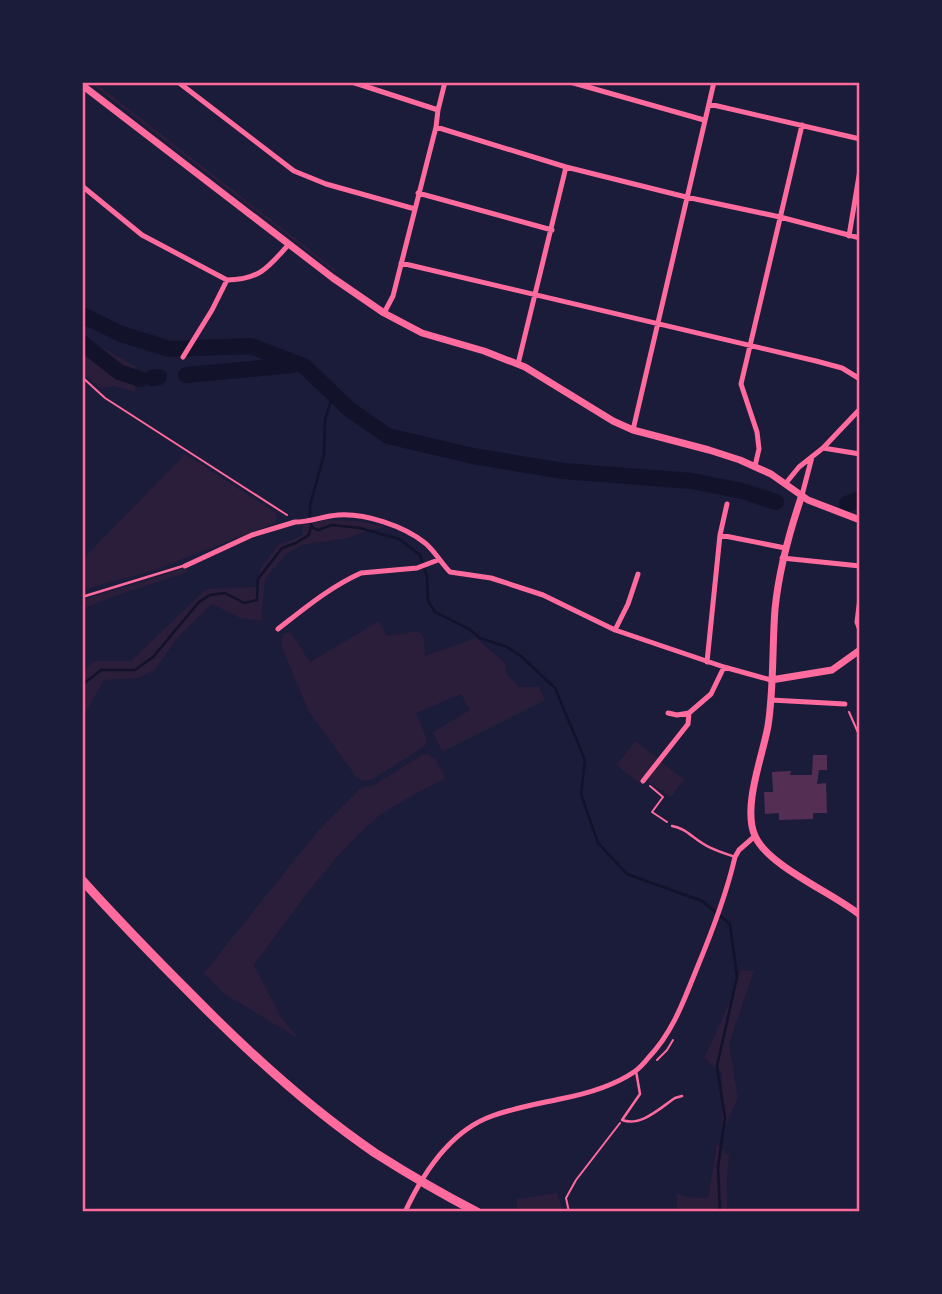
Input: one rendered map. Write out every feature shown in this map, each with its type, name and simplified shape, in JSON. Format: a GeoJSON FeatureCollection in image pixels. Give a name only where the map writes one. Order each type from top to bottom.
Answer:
{"type":"FeatureCollection","features":[{"type":"Feature","properties":{"kind":"main road"},"geometry":{"type":"LineString","coordinates":[[82,880],[248,1050],[332,1121],[393,1164],[477,1212]]}},
{"type":"Feature","properties":{"kind":"street"},"geometry":{"type":"LineString","coordinates":[[178,82],[294,171],[326,184],[415,209]]}},
{"type":"Feature","properties":{"kind":"street"},"geometry":{"type":"LineString","coordinates":[[384,313],[393,296],[445,82]]}},
{"type":"Feature","properties":{"kind":"street"},"geometry":{"type":"LineString","coordinates":[[570,82],[704,120]]}},
{"type":"Feature","properties":{"kind":"street"},"geometry":{"type":"LineString","coordinates":[[633,430],[714,82]]}},
{"type":"Feature","properties":{"kind":"street"},"geometry":{"type":"LineString","coordinates":[[356,83],[438,110]]}},
{"type":"Feature","properties":{"kind":"street"},"geometry":{"type":"LineString","coordinates":[[82,85],[333,278],[384,313],[422,333],[518,364],[613,421],[633,430],[709,450],[755,466],[786,483],[808,500],[860,520]]}},
{"type":"Feature","properties":{"kind":"street"},"geometry":{"type":"LineString","coordinates":[[709,104],[860,139]]}},
{"type":"Feature","properties":{"kind":"street"},"geometry":{"type":"LineString","coordinates":[[755,466],[759,449],[757,432],[741,384],[802,125]]}},
{"type":"Feature","properties":{"kind":"street"},"geometry":{"type":"LineString","coordinates":[[436,127],[566,167],[860,238]]}},
{"type":"Feature","properties":{"kind":"street"},"geometry":{"type":"LineString","coordinates":[[518,364],[566,167]]}},
{"type":"Feature","properties":{"kind":"street"},"geometry":{"type":"LineString","coordinates":[[849,236],[860,170]]}},
{"type":"Feature","properties":{"kind":"street"},"geometry":{"type":"LineString","coordinates":[[82,186],[142,235],[227,280],[243,280],[259,274],[289,244]]}},
{"type":"Feature","properties":{"kind":"street"},"geometry":{"type":"LineString","coordinates":[[418,193],[552,230]]}},
{"type":"Feature","properties":{"kind":"street"},"geometry":{"type":"LineString","coordinates":[[401,262],[838,367],[860,379]]}},
{"type":"Feature","properties":{"kind":"street"},"geometry":{"type":"LineString","coordinates":[[183,357],[227,280]]}},
{"type":"Feature","properties":{"kind":"street"},"geometry":{"type":"LineString","coordinates":[[786,483],[799,467],[823,448],[860,409]]}},
{"type":"Feature","properties":{"kind":"street"},"geometry":{"type":"LineString","coordinates":[[823,448],[860,454]]}},
{"type":"Feature","properties":{"kind":"street"},"geometry":{"type":"LineString","coordinates":[[812,457],[782,558],[775,608],[768,727],[753,788],[752,819],[755,836],[769,856],[859,912]]}},
{"type":"Feature","properties":{"kind":"street"},"geometry":{"type":"LineString","coordinates":[[707,662],[720,535],[727,504]]}},
{"type":"Feature","properties":{"kind":"street"},"geometry":{"type":"LineString","coordinates":[[184,566],[252,535],[299,522],[339,515],[378,519],[427,544],[435,561],[450,572],[491,578],[543,595],[615,631],[723,667],[771,680],[832,670],[860,650]]}},
{"type":"Feature","properties":{"kind":"street"},"geometry":{"type":"LineString","coordinates":[[720,535],[785,548]]}},
{"type":"Feature","properties":{"kind":"street"},"geometry":{"type":"LineString","coordinates":[[782,558],[860,566]]}},
{"type":"Feature","properties":{"kind":"street"},"geometry":{"type":"LineString","coordinates":[[278,629],[339,583],[361,573],[417,568],[435,561]]}},
{"type":"Feature","properties":{"kind":"street"},"geometry":{"type":"LineString","coordinates":[[615,631],[638,574]]}},
{"type":"Feature","properties":{"kind":"street"},"geometry":{"type":"LineString","coordinates":[[860,598],[857,622],[860,630]]}},
{"type":"Feature","properties":{"kind":"street"},"geometry":{"type":"LineString","coordinates":[[668,713],[689,713],[710,694],[723,667]]}},
{"type":"Feature","properties":{"kind":"street"},"geometry":{"type":"LineString","coordinates":[[771,699],[845,704]]}},
{"type":"Feature","properties":{"kind":"street"},"geometry":{"type":"LineString","coordinates":[[643,781],[688,724],[689,713]]}},
{"type":"Feature","properties":{"kind":"street"},"geometry":{"type":"LineString","coordinates":[[404,1212],[412,1195],[441,1152],[469,1127],[490,1116],[513,1109],[603,1089],[636,1071],[661,1045],[673,1025],[718,918],[735,857],[755,836]]}},
{"type":"Feature","properties":{"kind":"lane"},"geometry":{"type":"LineString","coordinates":[[82,597],[184,566]]}},
{"type":"Feature","properties":{"kind":"lane"},"geometry":{"type":"LineString","coordinates":[[672,826],[682,828],[716,851],[735,857]]}},
{"type":"Feature","properties":{"kind":"lane"},"geometry":{"type":"LineString","coordinates":[[636,1071],[640,1094],[622,1120],[629,1123],[640,1121],[682,1096]]}},
{"type":"Feature","properties":{"kind":"path"},"geometry":{"type":"LineString","coordinates":[[82,377],[105,398],[299,522]]}},
{"type":"Feature","properties":{"kind":"path"},"geometry":{"type":"LineString","coordinates":[[845,704],[860,737]]}},
{"type":"Feature","properties":{"kind":"path"},"geometry":{"type":"LineString","coordinates":[[643,781],[663,797],[652,812],[672,826]]}},
{"type":"Feature","properties":{"kind":"path"},"geometry":{"type":"LineString","coordinates":[[569,1212],[566,1198],[576,1180],[622,1120]]}},
{"type":"Feature","properties":{"kind":"shaded area"},"geometry":{"type":"Polygon","coordinates":[[[89,82],[94,82],[336,270],[335,272],[89,82]]]}},
{"type":"Feature","properties":{"kind":"shaded area"},"geometry":{"type":"Polygon","coordinates":[[[82,336],[136,367],[135,392],[114,386],[100,388],[82,372],[82,336]]]}},
{"type":"Feature","properties":{"kind":"shaded area"},"geometry":{"type":"Polygon","coordinates":[[[185,454],[275,512],[275,523],[152,571],[82,590],[82,560],[185,454]]]}},
{"type":"Feature","properties":{"kind":"shaded area"},"geometry":{"type":"Polygon","coordinates":[[[327,520],[356,521],[386,527],[349,538],[302,545],[285,555],[265,579],[261,621],[240,618],[212,604],[177,638],[155,670],[139,678],[104,680],[82,719],[82,671],[94,661],[131,661],[206,589],[257,587],[260,569],[279,544],[303,534],[303,525],[327,520]]]}},
{"type":"Feature","properties":{"kind":"shaded area"},"geometry":{"type":"Polygon","coordinates":[[[184,568],[188,572],[82,609],[82,600],[184,568]]]}},
{"type":"Feature","properties":{"kind":"shaded area"},"geometry":{"type":"Polygon","coordinates":[[[379,621],[387,636],[417,631],[422,634],[425,656],[476,638],[506,664],[505,672],[519,687],[539,687],[545,700],[442,752],[433,732],[470,710],[461,694],[416,713],[427,739],[425,746],[373,779],[364,781],[357,778],[308,710],[281,640],[284,634],[290,632],[310,662],[379,621]]]}},
{"type":"Feature","properties":{"kind":"shaded area"},"geometry":{"type":"Polygon","coordinates":[[[636,741],[657,758],[652,765],[656,768],[661,762],[684,779],[671,797],[647,781],[654,771],[651,768],[639,783],[616,765],[636,741]]]}},
{"type":"Feature","properties":{"kind":"shaded area"},"geometry":{"type":"Polygon","coordinates":[[[428,754],[436,759],[445,778],[386,811],[361,832],[312,887],[254,965],[281,1017],[299,1039],[223,993],[204,973],[317,832],[362,787],[374,785],[422,755],[428,754]]]}},
{"type":"Feature","properties":{"kind":"shaded area"},"geometry":{"type":"Polygon","coordinates":[[[741,970],[754,971],[729,1044],[738,1098],[722,1133],[722,1073],[704,1058],[741,970]]]}},
{"type":"Feature","properties":{"kind":"shaded area"},"geometry":{"type":"Polygon","coordinates":[[[717,1144],[729,1156],[727,1212],[677,1212],[677,1194],[708,1198],[717,1144]]]}},
{"type":"Feature","properties":{"kind":"shaded area"},"geometry":{"type":"Polygon","coordinates":[[[557,1193],[563,1212],[517,1210],[517,1199],[557,1193]]]}},
{"type":"Feature","properties":{"kind":"building"},"geometry":{"type":"Polygon","coordinates":[[[813,755],[827,755],[827,770],[819,770],[817,784],[826,783],[827,813],[813,813],[813,819],[779,820],[779,813],[765,814],[764,792],[773,792],[772,772],[791,771],[790,775],[812,775],[813,755]]]}},
{"type":"Feature","properties":{"kind":"waterway"},"geometry":{"type":"LineString","coordinates":[[82,315],[121,334],[170,349],[251,346],[304,366],[349,409],[388,436],[473,456],[563,471],[692,481],[742,491],[776,502]]}},
{"type":"Feature","properties":{"kind":"waterway"},"geometry":{"type":"LineString","coordinates":[[82,343],[119,372],[140,379]]}},
{"type":"Feature","properties":{"kind":"waterway"},"geometry":{"type":"LineString","coordinates":[[186,375],[293,365]]}},
{"type":"Feature","properties":{"kind":"waterway"},"geometry":{"type":"LineString","coordinates":[[152,378],[159,377]]}},
{"type":"Feature","properties":{"kind":"waterway"},"geometry":{"type":"LineString","coordinates":[[310,519],[310,505],[324,455],[325,420],[333,394]]}},
{"type":"Feature","properties":{"kind":"waterway"},"geometry":{"type":"LineString","coordinates":[[847,504],[860,499]]}},
{"type":"Feature","properties":{"kind":"waterway"},"geometry":{"type":"LineString","coordinates":[[311,524],[318,530],[332,525],[360,528],[399,539],[420,555],[427,576],[428,601],[435,612],[469,629],[480,638],[507,647],[521,656],[555,688],[585,760],[581,794],[598,843],[627,874],[702,901],[730,924],[737,977],[717,1066],[725,1118],[718,1167],[720,1212]]}},
{"type":"Feature","properties":{"kind":"waterway"},"geometry":{"type":"LineString","coordinates":[[82,685],[101,670],[135,670],[153,657],[199,602],[210,595],[225,593],[244,603],[257,600],[258,579],[282,548],[309,535],[311,526]]}}]}
